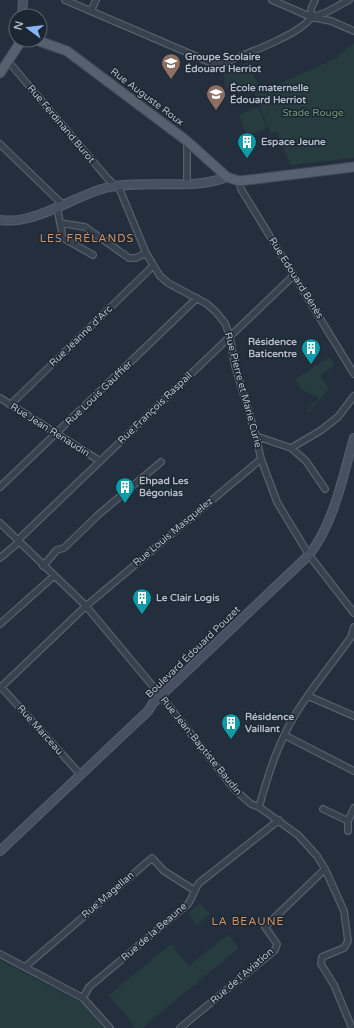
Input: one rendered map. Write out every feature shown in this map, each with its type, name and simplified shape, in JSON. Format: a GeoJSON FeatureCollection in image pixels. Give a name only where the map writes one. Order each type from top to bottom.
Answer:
{"type":"FeatureCollection","features":[{"type":"Feature","properties":{"kind":"main road","name":"Rue Auguste Roux"},"geometry":{"type":"LineString","coordinates":[[48,44],[67,51],[187,141],[227,177],[239,181]]}},
{"type":"Feature","properties":{"kind":"main road"},"geometry":{"type":"LineString","coordinates":[[0,73],[17,48]]}},
{"type":"Feature","properties":{"kind":"main road"},"geometry":{"type":"LineString","coordinates":[[239,181],[354,167]]}},
{"type":"Feature","properties":{"kind":"street"},"geometry":{"type":"LineString","coordinates":[[65,0],[218,65],[284,36],[308,23],[311,17],[311,9],[316,0]]}},
{"type":"Feature","properties":{"kind":"street"},"geometry":{"type":"LineString","coordinates":[[91,11],[96,0]]}},
{"type":"Feature","properties":{"kind":"street"},"geometry":{"type":"LineString","coordinates":[[272,0],[311,17],[331,21],[354,31]]}},
{"type":"Feature","properties":{"kind":"street"},"geometry":{"type":"LineString","coordinates":[[311,17],[325,13],[349,0]]}},
{"type":"Feature","properties":{"kind":"street","name":"Rue Ferdinand Burot"},"geometry":{"type":"LineString","coordinates":[[8,61],[116,186]]}},
{"type":"Feature","properties":{"kind":"street"},"geometry":{"type":"LineString","coordinates":[[187,141],[187,183]]}},
{"type":"Feature","properties":{"kind":"street"},"geometry":{"type":"LineString","coordinates":[[0,144],[60,205],[60,223],[63,238],[92,255]]}},
{"type":"Feature","properties":{"kind":"street"},"geometry":{"type":"LineString","coordinates":[[0,220],[26,218],[86,194],[116,186],[187,183],[218,180],[227,177]]}},
{"type":"Feature","properties":{"kind":"street","name":"Rue Edouard Bénès"},"geometry":{"type":"LineString","coordinates":[[239,181],[241,189],[354,374]]}},
{"type":"Feature","properties":{"kind":"street","name":"Rue Pierre et Marie Curie"},"geometry":{"type":"LineString","coordinates":[[116,186],[120,190],[146,253],[153,266],[168,283],[197,298],[216,312],[225,323],[230,336],[235,366],[256,436],[261,459],[277,502],[309,555],[354,612]]}},
{"type":"Feature","properties":{"kind":"street"},"geometry":{"type":"LineString","coordinates":[[60,223],[85,227],[129,258],[136,258],[146,253]]}},
{"type":"Feature","properties":{"kind":"street","name":"Rue Jeanne d'Arc"},"geometry":{"type":"LineString","coordinates":[[10,405],[153,266]]}},
{"type":"Feature","properties":{"kind":"street","name":"Rue François Raspail"},"geometry":{"type":"LineString","coordinates":[[0,558],[293,276]]}},
{"type":"Feature","properties":{"kind":"street","name":"Rue Louis Gauffier"},"geometry":{"type":"LineString","coordinates":[[0,487],[197,298]]}},
{"type":"Feature","properties":{"kind":"street"},"geometry":{"type":"LineString","coordinates":[[291,448],[320,431],[338,417],[354,396]]}},
{"type":"Feature","properties":{"kind":"street","name":"Rue Jean Renaudin"},"geometry":{"type":"LineString","coordinates":[[0,398],[100,461]]}},
{"type":"Feature","properties":{"kind":"street"},"geometry":{"type":"LineString","coordinates":[[256,436],[291,448],[306,461],[325,489]]}},
{"type":"Feature","properties":{"kind":"street","name":"Boulevard Édouard Pouzet"},"geometry":{"type":"LineString","coordinates":[[0,851],[148,711],[161,696],[309,555],[318,544],[326,527],[354,438]]}},
{"type":"Feature","properties":{"kind":"street","name":"Rue Louis Masquelez"},"geometry":{"type":"LineString","coordinates":[[0,687],[86,606],[261,459]]}},
{"type":"Feature","properties":{"kind":"street"},"geometry":{"type":"LineString","coordinates":[[43,566],[57,550],[64,548],[98,515],[161,462]]}},
{"type":"Feature","properties":{"kind":"street","name":"Rue Jean-Baptiste Baudin"},"geometry":{"type":"LineString","coordinates":[[0,523],[86,606],[161,696],[235,790],[251,804],[259,807],[279,820],[308,844],[325,869],[344,911],[348,941],[344,948],[322,957],[321,964],[334,985],[352,1028]]}},
{"type":"Feature","properties":{"kind":"street"},"geometry":{"type":"LineString","coordinates":[[0,624],[54,576]]}},
{"type":"Feature","properties":{"kind":"street"},"geometry":{"type":"LineString","coordinates":[[259,807],[273,761],[284,735],[308,696],[351,637],[354,627]]}},
{"type":"Feature","properties":{"kind":"street","name":"Rue Marceau"},"geometry":{"type":"LineString","coordinates":[[0,687],[80,774]]}},
{"type":"Feature","properties":{"kind":"street"},"geometry":{"type":"LineString","coordinates":[[308,696],[354,716]]}},
{"type":"Feature","properties":{"kind":"street"},"geometry":{"type":"LineString","coordinates":[[284,735],[354,772]]}},
{"type":"Feature","properties":{"kind":"street"},"geometry":{"type":"LineString","coordinates":[[348,831],[348,822],[354,808]]}},
{"type":"Feature","properties":{"kind":"street"},"geometry":{"type":"LineString","coordinates":[[323,809],[348,822]]}},
{"type":"Feature","properties":{"kind":"street","name":"Rue de la Beaune"},"geometry":{"type":"LineString","coordinates":[[83,998],[89,988],[188,904],[199,883],[279,820]]}},
{"type":"Feature","properties":{"kind":"street","name":"Rue Magellan"},"geometry":{"type":"LineString","coordinates":[[25,967],[152,858],[164,871],[194,890]]}},
{"type":"Feature","properties":{"kind":"street","name":"Rue de l'Aviation"},"geometry":{"type":"LineString","coordinates":[[180,1028],[275,950],[277,944],[265,926],[325,869]]}},
{"type":"Feature","properties":{"kind":"street"},"geometry":{"type":"LineString","coordinates":[[0,954],[83,998],[110,1028]]}},
{"type":"Feature","properties":{"kind":"green space","name":"Stade Rouge"},"geometry":{"type":"Polygon","coordinates":[[[354,43],[354,158],[291,165],[276,131],[271,134],[253,90],[225,87],[224,74],[247,62],[262,91],[335,59],[354,43]]]}},
{"type":"Feature","properties":{"kind":"green space"},"geometry":{"type":"Polygon","coordinates":[[[258,107],[267,128],[247,136],[239,115],[258,107]]]}},
{"type":"Feature","properties":{"kind":"green space"},"geometry":{"type":"Polygon","coordinates":[[[330,357],[335,364],[320,376],[329,389],[308,413],[307,411],[319,398],[302,390],[295,379],[330,357]]]}},
{"type":"Feature","properties":{"kind":"green space"},"geometry":{"type":"Polygon","coordinates":[[[200,903],[210,914],[197,925],[188,913],[200,903]]]}},
{"type":"Feature","properties":{"kind":"green space"},"geometry":{"type":"Polygon","coordinates":[[[228,934],[239,948],[142,1028],[136,1028],[109,995],[171,944],[189,966],[228,934]]]}},
{"type":"Feature","properties":{"kind":"green space"},"geometry":{"type":"Polygon","coordinates":[[[0,960],[84,1004],[104,1028],[0,1028],[0,960]]]}},
{"type":"Feature","properties":{"kind":"place","name":"Groupe Scolaire Édouard Herriot"},"geometry":{"type":"Point","coordinates":[171,80]}},
{"type":"Feature","properties":{"kind":"place","name":"École maternelle Édouard Herriot"},"geometry":{"type":"Point","coordinates":[216,111]}},
{"type":"Feature","properties":{"kind":"place","name":"Espace Jeune"},"geometry":{"type":"Point","coordinates":[247,159]}},
{"type":"Feature","properties":{"kind":"place","name":"Résidence Baticentre"},"geometry":{"type":"Point","coordinates":[311,365]}},
{"type":"Feature","properties":{"kind":"place","name":"Ehpad Les Bégonias"},"geometry":{"type":"Point","coordinates":[125,504]}},
{"type":"Feature","properties":{"kind":"place","name":"Le Clair Logis"},"geometry":{"type":"Point","coordinates":[142,615]}},
{"type":"Feature","properties":{"kind":"place","name":"Résidence Vaillant"},"geometry":{"type":"Point","coordinates":[231,740]}},
{"type":"Feature","properties":{"kind":"district","name":"LES FRÉLANDS"},"geometry":{"type":"Point","coordinates":[87,238]}},
{"type":"Feature","properties":{"kind":"district","name":"LA BEAUNE"},"geometry":{"type":"Point","coordinates":[248,921]}}]}
